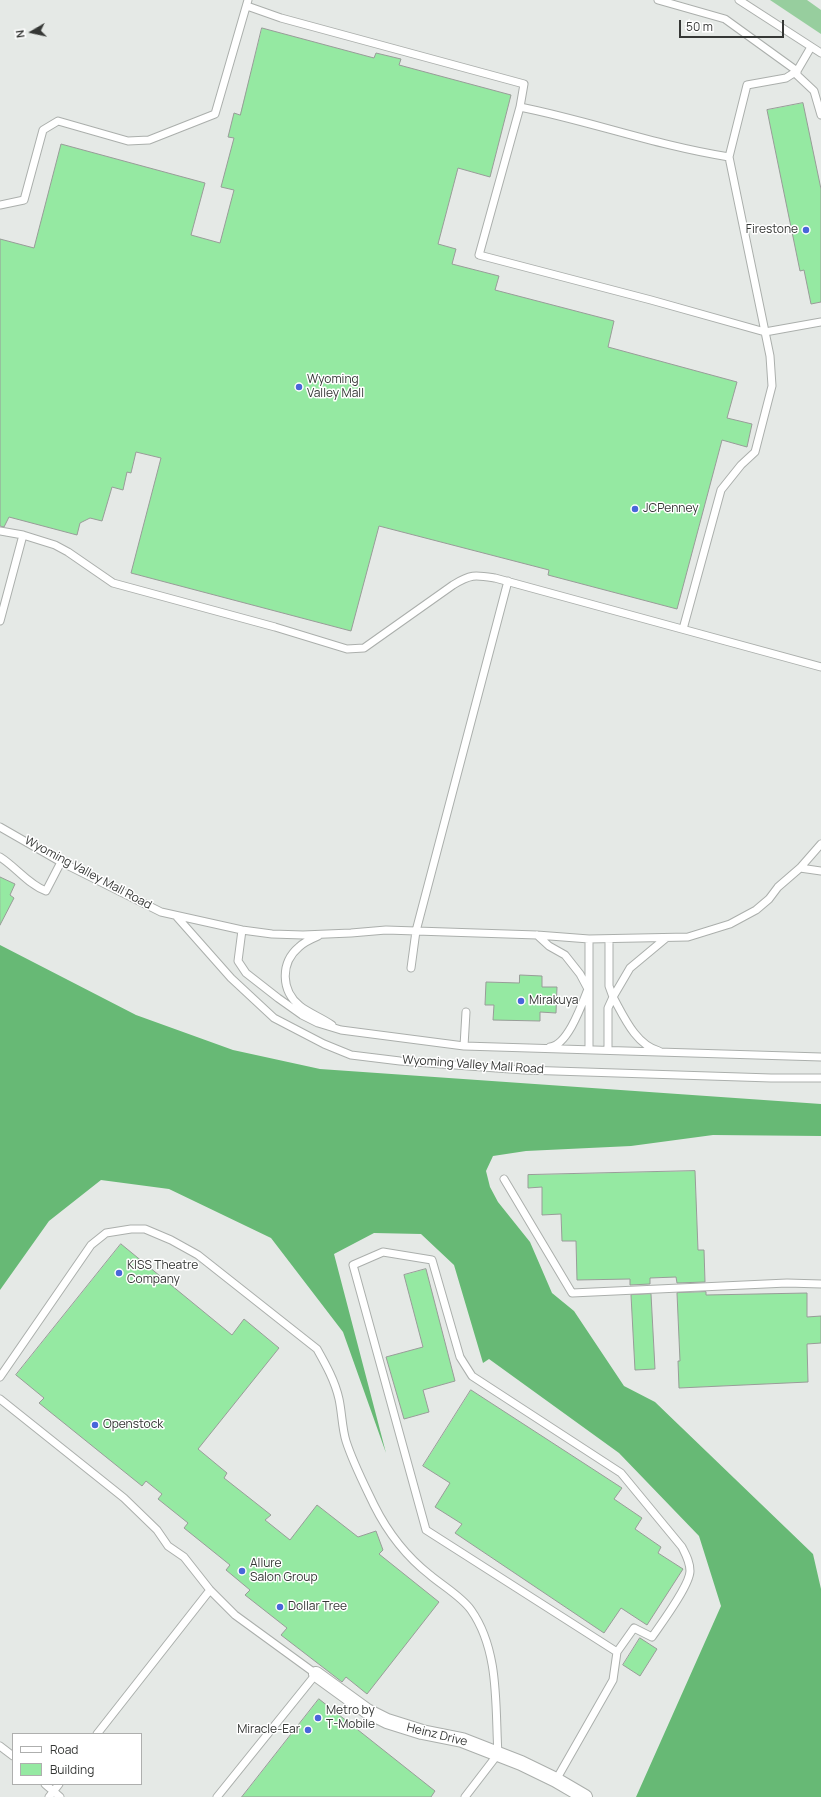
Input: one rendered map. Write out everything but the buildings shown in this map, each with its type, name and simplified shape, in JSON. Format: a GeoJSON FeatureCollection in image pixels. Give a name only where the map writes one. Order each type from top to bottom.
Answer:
{"type":"FeatureCollection","features":[{"type":"Feature","properties":{"kind":"street","name":"Heinz Drive"},"geometry":{"type":"LineString","coordinates":[[316,1674],[367,1711],[387,1721],[422,1732],[462,1740],[498,1754],[556,1780],[586,1797]]}},
{"type":"Feature","properties":{"kind":"lane"},"geometry":{"type":"LineString","coordinates":[[658,0],[725,19],[797,71],[797,75],[814,91],[821,115]]}},
{"type":"Feature","properties":{"kind":"lane"},"geometry":{"type":"LineString","coordinates":[[739,0],[821,53]]}},
{"type":"Feature","properties":{"kind":"lane"},"geometry":{"type":"LineString","coordinates":[[0,205],[24,200],[43,130],[58,121],[128,141],[149,140],[215,114],[247,3],[281,18],[524,84],[520,107],[479,255],[765,332],[821,322]]}},
{"type":"Feature","properties":{"kind":"lane"},"geometry":{"type":"LineString","coordinates":[[683,629],[721,490],[741,465],[755,452],[772,386],[773,375],[765,332],[729,157],[747,85],[786,78],[797,71],[811,47]]}},
{"type":"Feature","properties":{"kind":"lane"},"geometry":{"type":"LineString","coordinates":[[520,107],[550,113],[689,151],[729,157]]}},
{"type":"Feature","properties":{"kind":"lane"},"geometry":{"type":"LineString","coordinates":[[0,530],[23,534],[55,545],[68,552],[113,583],[275,627],[347,649],[364,648],[468,576],[480,576],[508,581],[683,629],[724,642],[821,667]]}},
{"type":"Feature","properties":{"kind":"lane"},"geometry":{"type":"LineString","coordinates":[[0,621],[23,534]]}},
{"type":"Feature","properties":{"kind":"lane"},"geometry":{"type":"LineString","coordinates":[[411,968],[416,931],[508,581]]}},
{"type":"Feature","properties":{"kind":"lane","name":"Wyoming Valley Mall Road"},"geometry":{"type":"LineString","coordinates":[[0,827],[61,862],[161,912],[242,930],[272,934],[321,934],[386,930],[537,935],[609,940],[688,937],[738,920],[769,899],[778,887],[800,868],[821,844]]}},
{"type":"Feature","properties":{"kind":"lane"},"geometry":{"type":"LineString","coordinates":[[0,857],[15,867],[36,887],[46,891],[61,862]]}},
{"type":"Feature","properties":{"kind":"lane"},"geometry":{"type":"LineString","coordinates":[[800,868],[821,871]]}},
{"type":"Feature","properties":{"kind":"lane","name":"Wyoming Valley Mall Road"},"geometry":{"type":"LineString","coordinates":[[177,916],[231,978],[274,1018],[324,1044],[351,1055],[400,1061],[524,1070],[763,1078],[821,1078]]}},
{"type":"Feature","properties":{"kind":"lane"},"geometry":{"type":"LineString","coordinates":[[242,930],[238,961],[246,973],[302,1015],[318,1023],[341,1030]]}},
{"type":"Feature","properties":{"kind":"lane"},"geometry":{"type":"LineString","coordinates":[[321,934],[297,948],[286,966],[284,978],[285,987],[292,999],[300,1007],[341,1030]]}},
{"type":"Feature","properties":{"kind":"lane"},"geometry":{"type":"LineString","coordinates":[[537,935],[549,946],[565,955],[580,974],[588,989]]}},
{"type":"Feature","properties":{"kind":"lane"},"geometry":{"type":"LineString","coordinates":[[608,1050],[608,1008],[630,968],[666,938]]}},
{"type":"Feature","properties":{"kind":"lane"},"geometry":{"type":"LineString","coordinates":[[589,939],[589,1050]]}},
{"type":"Feature","properties":{"kind":"lane"},"geometry":{"type":"LineString","coordinates":[[609,940],[609,986],[614,997],[639,1039],[653,1049],[669,1053]]}},
{"type":"Feature","properties":{"kind":"lane"},"geometry":{"type":"LineString","coordinates":[[535,1048],[553,1047],[563,1040],[577,1016],[588,989]]}},
{"type":"Feature","properties":{"kind":"lane"},"geometry":{"type":"LineString","coordinates":[[464,1046],[466,1012]]}},
{"type":"Feature","properties":{"kind":"lane","name":"Wyoming Valley Mall Road"},"geometry":{"type":"LineString","coordinates":[[341,1030],[464,1046],[821,1057]]}},
{"type":"Feature","properties":{"kind":"lane"},"geometry":{"type":"LineString","coordinates":[[504,1179],[572,1293],[787,1283],[821,1284]]}},
{"type":"Feature","properties":{"kind":"lane"},"geometry":{"type":"LineString","coordinates":[[0,1377],[91,1245],[106,1233],[145,1229],[171,1240],[198,1255],[318,1349],[329,1369],[339,1398],[346,1440],[358,1472],[378,1512],[388,1529],[407,1553],[428,1574],[471,1609],[483,1631],[490,1653],[494,1682],[498,1754],[465,1797]]}},
{"type":"Feature","properties":{"kind":"lane"},"geometry":{"type":"LineString","coordinates":[[556,1780],[613,1680],[617,1652],[634,1628],[652,1637],[680,1596],[690,1573],[688,1560],[682,1547],[621,1473],[472,1376],[460,1357],[432,1260],[383,1252],[353,1265],[426,1530],[617,1652]]}},
{"type":"Feature","properties":{"kind":"lane"},"geometry":{"type":"LineString","coordinates":[[0,1399],[124,1498],[157,1530],[168,1546],[184,1557],[210,1590],[234,1614],[316,1674],[217,1797]]}},
{"type":"Feature","properties":{"kind":"lane"},"geometry":{"type":"LineString","coordinates":[[98,1733],[210,1590]]}},
{"type":"Feature","properties":{"kind":"lane"},"geometry":{"type":"LineString","coordinates":[[0,1746],[12,1755]]}},
{"type":"Feature","properties":{"kind":"lane"},"geometry":{"type":"LineString","coordinates":[[46,1785],[51,1794],[60,1797]]}},
{"type":"Feature","properties":{"kind":"lane"},"geometry":{"type":"LineString","coordinates":[[51,1794],[58,1785]]}},
{"type":"Feature","properties":{"kind":"green space"},"geometry":{"type":"Polygon","coordinates":[[[770,0],[807,0],[821,10],[821,34],[770,0]]]}},
{"type":"Feature","properties":{"kind":"green space"},"geometry":{"type":"Polygon","coordinates":[[[0,945],[136,1015],[233,1050],[320,1069],[821,1104],[821,1136],[713,1135],[631,1146],[526,1151],[493,1156],[486,1171],[490,1187],[498,1202],[530,1242],[552,1293],[574,1311],[624,1386],[655,1402],[813,1554],[821,1589],[821,1797],[636,1797],[721,1606],[699,1536],[619,1453],[489,1359],[483,1363],[454,1265],[421,1234],[374,1233],[334,1254],[386,1453],[343,1332],[271,1238],[169,1189],[101,1180],[49,1221],[0,1290],[0,945]]]}},
{"type":"Feature","properties":{"kind":"place","name":"Firestone"},"geometry":{"type":"Point","coordinates":[806,230]}},
{"type":"Feature","properties":{"kind":"place","name":"Wyoming Valley Mall"},"geometry":{"type":"Point","coordinates":[299,387]}},
{"type":"Feature","properties":{"kind":"place","name":"JCPenney"},"geometry":{"type":"Point","coordinates":[635,509]}},
{"type":"Feature","properties":{"kind":"place","name":"Mirakuya"},"geometry":{"type":"Point","coordinates":[521,1001]}},
{"type":"Feature","properties":{"kind":"place","name":"KISS Theatre Company"},"geometry":{"type":"Point","coordinates":[119,1273]}},
{"type":"Feature","properties":{"kind":"place","name":"Openstock"},"geometry":{"type":"Point","coordinates":[95,1425]}},
{"type":"Feature","properties":{"kind":"place","name":"Allure Salon Group"},"geometry":{"type":"Point","coordinates":[242,1571]}},
{"type":"Feature","properties":{"kind":"place","name":"Dollar Tree"},"geometry":{"type":"Point","coordinates":[280,1607]}},
{"type":"Feature","properties":{"kind":"place","name":"Metro by T-Mobile"},"geometry":{"type":"Point","coordinates":[318,1718]}},
{"type":"Feature","properties":{"kind":"place","name":"Miracle-Ear"},"geometry":{"type":"Point","coordinates":[308,1730]}}]}
